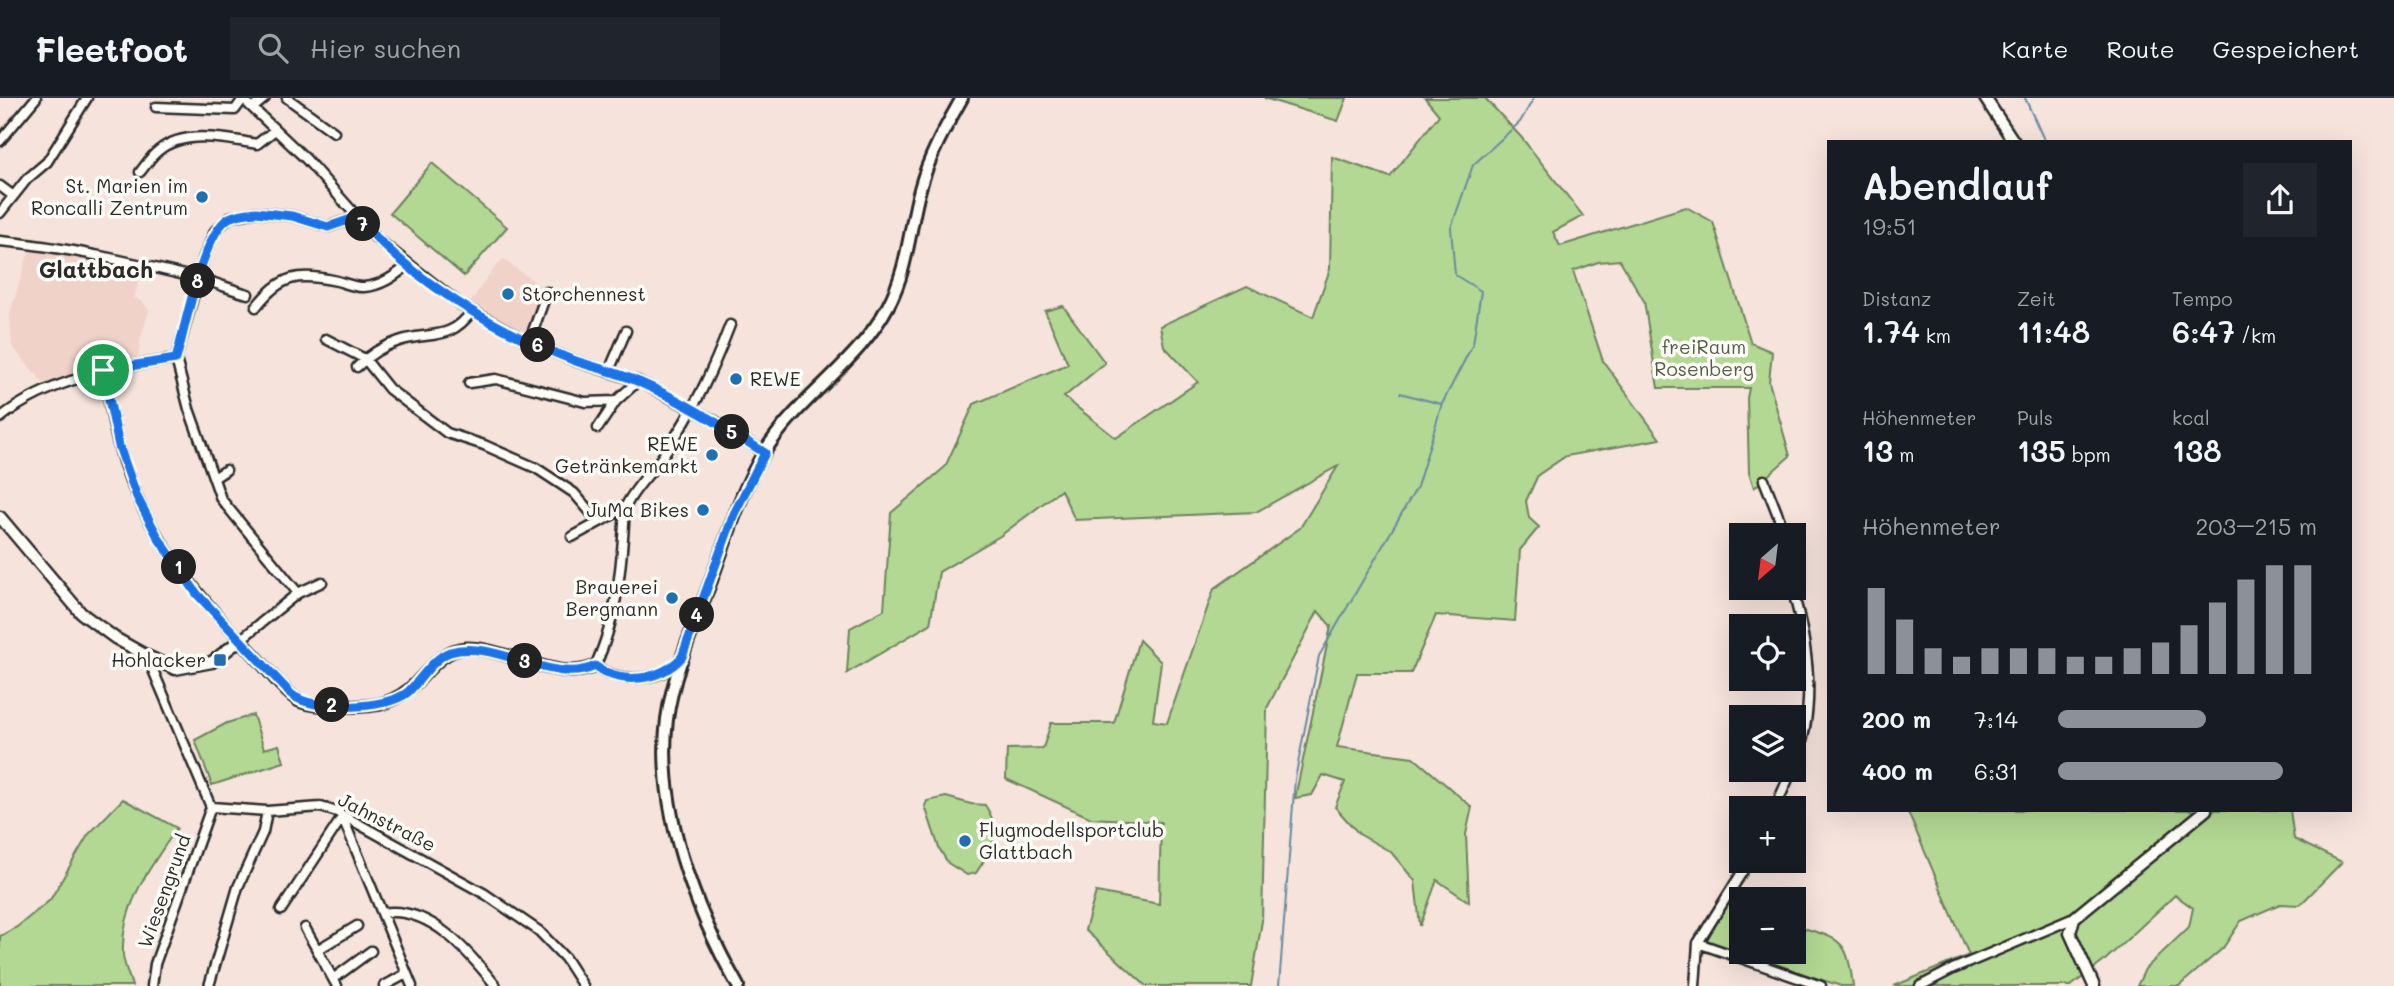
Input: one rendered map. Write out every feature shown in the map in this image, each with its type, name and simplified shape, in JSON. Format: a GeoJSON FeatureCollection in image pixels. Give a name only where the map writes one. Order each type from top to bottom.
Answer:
{"type":"FeatureCollection","features":[{"type":"Feature","properties":{"kind":"main road"},"geometry":{"type":"LineString","coordinates":[[738,986],[705,923],[672,822],[665,751],[667,718],[682,657],[734,514],[765,453],[784,425],[857,351],[888,306],[906,258],[927,166],[962,98]]}},
{"type":"Feature","properties":{"kind":"street"},"geometry":{"type":"LineString","coordinates":[[0,141],[36,98]]}},
{"type":"Feature","properties":{"kind":"street"},"geometry":{"type":"LineString","coordinates":[[0,213],[12,195],[47,162],[87,98]]}},
{"type":"Feature","properties":{"kind":"street"},"geometry":{"type":"LineString","coordinates":[[156,107],[235,110],[242,98],[306,159],[376,239],[472,312],[529,342],[638,381],[694,410],[765,453]]}},
{"type":"Feature","properties":{"kind":"street"},"geometry":{"type":"LineString","coordinates":[[253,108],[265,98]]}},
{"type":"Feature","properties":{"kind":"street"},"geometry":{"type":"LineString","coordinates":[[287,98],[334,132]]}},
{"type":"Feature","properties":{"kind":"street"},"geometry":{"type":"LineString","coordinates":[[1985,98],[2013,140]]}},
{"type":"Feature","properties":{"kind":"street"},"geometry":{"type":"LineString","coordinates":[[140,172],[159,150],[179,139],[219,138],[257,144],[275,130]]}},
{"type":"Feature","properties":{"kind":"street"},"geometry":{"type":"LineString","coordinates":[[0,186],[12,195]]}},
{"type":"Feature","properties":{"kind":"street"},"geometry":{"type":"LineString","coordinates":[[298,593],[221,499],[188,409],[176,359],[215,231],[230,217],[256,212],[292,216],[328,227],[357,217]]}},
{"type":"Feature","properties":{"kind":"street"},"geometry":{"type":"LineString","coordinates":[[0,241],[38,245],[199,278],[248,294]]}},
{"type":"Feature","properties":{"kind":"street"},"geometry":{"type":"LineString","coordinates":[[256,307],[275,285],[293,276],[314,276],[363,287],[392,279],[408,265]]}},
{"type":"Feature","properties":{"kind":"street"},"geometry":{"type":"LineString","coordinates":[[529,342],[547,292]]}},
{"type":"Feature","properties":{"kind":"street"},"geometry":{"type":"LineString","coordinates":[[357,367],[365,359],[401,340],[448,333],[463,324],[472,312]]}},
{"type":"Feature","properties":{"kind":"street"},"geometry":{"type":"LineString","coordinates":[[103,370],[119,446],[137,497],[159,539],[197,594],[297,700],[338,706],[382,704],[406,694],[446,653],[466,648],[552,668],[584,672],[595,666],[620,584],[625,508],[629,497],[659,462],[694,410],[730,326]]}},
{"type":"Feature","properties":{"kind":"street"},"geometry":{"type":"LineString","coordinates":[[609,371],[626,331]]}},
{"type":"Feature","properties":{"kind":"street"},"geometry":{"type":"LineString","coordinates":[[326,339],[365,359],[388,389],[447,433],[484,445],[536,468],[574,493],[598,521]]}},
{"type":"Feature","properties":{"kind":"street"},"geometry":{"type":"LineString","coordinates":[[0,418],[24,401],[103,370],[176,359]]}},
{"type":"Feature","properties":{"kind":"street"},"geometry":{"type":"LineString","coordinates":[[468,383],[496,379],[585,402],[616,401]]}},
{"type":"Feature","properties":{"kind":"street"},"geometry":{"type":"LineString","coordinates":[[598,428],[616,401],[638,381]]}},
{"type":"Feature","properties":{"kind":"street"},"geometry":{"type":"LineString","coordinates":[[214,478],[226,470]]}},
{"type":"Feature","properties":{"kind":"street"},"geometry":{"type":"LineString","coordinates":[[1764,480],[1780,523]]}},
{"type":"Feature","properties":{"kind":"street"},"geometry":{"type":"LineString","coordinates":[[572,537],[625,508]]}},
{"type":"Feature","properties":{"kind":"street"},"geometry":{"type":"LineString","coordinates":[[0,517],[81,613],[98,627],[147,656],[178,668],[212,662],[298,593],[322,582]]}},
{"type":"Feature","properties":{"kind":"street"},"geometry":{"type":"LineString","coordinates":[[1795,600],[1805,634],[1809,695],[1806,709]]}},
{"type":"Feature","properties":{"kind":"street"},"geometry":{"type":"LineString","coordinates":[[147,656],[211,807]]}},
{"type":"Feature","properties":{"kind":"street"},"geometry":{"type":"LineString","coordinates":[[595,666],[606,674],[621,678],[644,677],[667,671],[682,657]]}},
{"type":"Feature","properties":{"kind":"street","name":"Jahnstraße"},"geometry":{"type":"LineString","coordinates":[[211,807],[267,811],[321,807],[340,814],[485,894],[539,931],[565,958],[583,986]]}},
{"type":"Feature","properties":{"kind":"street","name":"Wiesengrund"},"geometry":{"type":"LineString","coordinates":[[152,986],[155,964],[211,807]]}},
{"type":"Feature","properties":{"kind":"street"},"geometry":{"type":"LineString","coordinates":[[209,986],[238,887],[263,832],[267,811]]}},
{"type":"Feature","properties":{"kind":"street"},"geometry":{"type":"LineString","coordinates":[[1920,986],[1953,969],[2074,918],[2204,812]]}},
{"type":"Feature","properties":{"kind":"street"},"geometry":{"type":"LineString","coordinates":[[282,910],[340,814]]}},
{"type":"Feature","properties":{"kind":"street"},"geometry":{"type":"LineString","coordinates":[[340,814],[412,986]]}},
{"type":"Feature","properties":{"kind":"street"},"geometry":{"type":"LineString","coordinates":[[1695,986],[1699,937],[1741,873]]}},
{"type":"Feature","properties":{"kind":"street"},"geometry":{"type":"LineString","coordinates":[[382,914],[404,911],[433,924],[467,953],[496,986]]}},
{"type":"Feature","properties":{"kind":"street"},"geometry":{"type":"LineString","coordinates":[[2074,918],[2070,933],[2094,986]]}},
{"type":"Feature","properties":{"kind":"street"},"geometry":{"type":"LineString","coordinates":[[317,950],[357,926]]}},
{"type":"Feature","properties":{"kind":"street"},"geometry":{"type":"LineString","coordinates":[[304,928],[335,982],[371,951]]}},
{"type":"Feature","properties":{"kind":"street"},"geometry":{"type":"LineString","coordinates":[[1698,943],[1821,986]]}},
{"type":"Feature","properties":{"kind":"street"},"geometry":{"type":"LineString","coordinates":[[384,986],[406,974]]}},
{"type":"Feature","properties":{"kind":"shaded area"},"geometry":{"type":"Polygon","coordinates":[[[30,248],[142,269],[134,298],[143,302],[149,311],[138,359],[111,362],[46,386],[12,346],[10,314],[30,248]]]}},
{"type":"Feature","properties":{"kind":"shaded area","name":"Storchennest"},"geometry":{"type":"Polygon","coordinates":[[[503,259],[543,288],[525,334],[470,303],[503,259]]]}},
{"type":"Feature","properties":{"kind":"green space"},"geometry":{"type":"Polygon","coordinates":[[[1264,98],[1347,98],[1338,121],[1264,98]]]}},
{"type":"Feature","properties":{"kind":"green space","name":"freiRaum Rosenberg"},"geometry":{"type":"Polygon","coordinates":[[[1425,98],[1485,98],[1521,137],[1583,216],[1553,232],[1560,246],[1686,207],[1713,222],[1751,343],[1772,352],[1769,382],[1790,456],[1754,488],[1749,472],[1749,388],[1658,388],[1644,301],[1620,260],[1598,262],[1573,271],[1603,361],[1660,439],[1566,456],[1538,475],[1526,501],[1529,518],[1539,527],[1520,550],[1515,621],[1436,615],[1411,673],[1357,673],[1337,747],[1413,757],[1472,807],[1466,834],[1469,902],[1437,880],[1420,926],[1415,881],[1391,852],[1359,834],[1335,807],[1345,782],[1323,775],[1312,795],[1295,798],[1331,626],[1318,611],[1267,708],[1262,921],[1251,986],[1146,986],[1085,930],[1096,892],[1159,904],[1161,822],[1091,818],[1006,779],[1007,749],[1043,748],[1051,723],[1114,723],[1139,640],[1161,662],[1153,721],[1167,723],[1214,589],[1300,528],[1338,466],[1256,512],[1075,520],[1061,490],[1000,536],[939,572],[930,624],[847,673],[850,628],[884,610],[891,513],[945,467],[974,404],[1068,364],[1045,311],[1063,306],[1105,363],[1064,397],[1116,438],[1198,382],[1164,346],[1160,326],[1247,286],[1313,317],[1330,269],[1332,157],[1390,177],[1439,115],[1425,98]]]}},
{"type":"Feature","properties":{"kind":"green space"},"geometry":{"type":"Polygon","coordinates":[[[432,163],[507,227],[464,276],[390,213],[432,163]]]}},
{"type":"Feature","properties":{"kind":"green space"},"geometry":{"type":"Polygon","coordinates":[[[253,715],[264,749],[279,745],[284,762],[212,785],[195,740],[227,723],[253,715]]]}},
{"type":"Feature","properties":{"kind":"green space","name":"Flugmodellsportclub Glattbach"},"geometry":{"type":"Polygon","coordinates":[[[946,797],[985,805],[994,823],[994,840],[976,873],[967,875],[948,863],[939,848],[925,806],[927,801],[946,797]]]}},
{"type":"Feature","properties":{"kind":"green space"},"geometry":{"type":"Polygon","coordinates":[[[123,799],[177,828],[139,887],[127,920],[123,955],[132,986],[0,986],[0,936],[17,927],[50,900],[88,835],[123,799]]]}},
{"type":"Feature","properties":{"kind":"green space"},"geometry":{"type":"Polygon","coordinates":[[[1908,812],[2290,812],[2294,839],[2342,862],[2300,905],[2280,904],[2241,921],[2223,948],[2179,986],[2137,986],[2145,969],[2189,927],[2193,908],[2175,895],[2103,962],[2071,986],[1894,986],[1969,955],[1908,812]]]}},
{"type":"Feature","properties":{"kind":"green space"},"geometry":{"type":"Polygon","coordinates":[[[1729,905],[1729,950],[1708,943],[1707,935],[1729,905]]]}},
{"type":"Feature","properties":{"kind":"green space"},"geometry":{"type":"Polygon","coordinates":[[[1806,929],[1831,937],[1844,948],[1851,969],[1853,986],[1841,986],[1773,964],[1806,964],[1806,929]]]}},
{"type":"Feature","properties":{"kind":"waterway"},"geometry":{"type":"LineString","coordinates":[[1279,986],[1295,779],[1319,656],[1417,487],[1442,404],[1473,344],[1481,291],[1455,275],[1451,228],[1473,165],[1520,122],[1534,98]]}},
{"type":"Feature","properties":{"kind":"waterway"},"geometry":{"type":"LineString","coordinates":[[2025,98],[2044,140]]}},
{"type":"Feature","properties":{"kind":"waterway"},"geometry":{"type":"LineString","coordinates":[[1400,393],[1441,404]]}},
{"type":"Feature","properties":{"kind":"place","name":"St. Marien im Roncalli Zentrum"},"geometry":{"type":"Point","coordinates":[202,197]}},
{"type":"Feature","properties":{"kind":"place","name":"Storchennest"},"geometry":{"type":"Point","coordinates":[508,294]}},
{"type":"Feature","properties":{"kind":"place","name":"REWE"},"geometry":{"type":"Point","coordinates":[736,379]}},
{"type":"Feature","properties":{"kind":"place","name":"REWE Getränkemarkt"},"geometry":{"type":"Point","coordinates":[712,455]}},
{"type":"Feature","properties":{"kind":"place","name":"JuMa Bikes"},"geometry":{"type":"Point","coordinates":[703,510]}},
{"type":"Feature","properties":{"kind":"place","name":"Brauerei Bergmann"},"geometry":{"type":"Point","coordinates":[672,598]}},
{"type":"Feature","properties":{"kind":"place","name":"Hohlacker"},"geometry":{"type":"Point","coordinates":[220,660]}},
{"type":"Feature","properties":{"kind":"place","name":"Flugmodellsportclub Glattbach"},"geometry":{"type":"Point","coordinates":[965,841]}},
{"type":"Feature","properties":{"kind":"district","name":"Glattbach"},"geometry":{"type":"Point","coordinates":[96,270]}},
{"type":"Feature","properties":{"kind":"route"},"geometry":{"type":"LineString","coordinates":[[256,212],[292,216],[328,227],[357,217],[376,239],[440,291],[472,312],[529,342],[638,381],[716,421],[765,453],[734,514],[682,657],[667,671],[659,675],[621,678],[606,674],[595,666],[584,672],[552,668],[466,648],[446,653],[406,694],[382,704],[338,706],[303,702],[291,694],[197,594],[159,539],[137,497],[119,446],[103,370],[176,359],[204,257],[215,231],[230,217],[256,212]]}}]}
